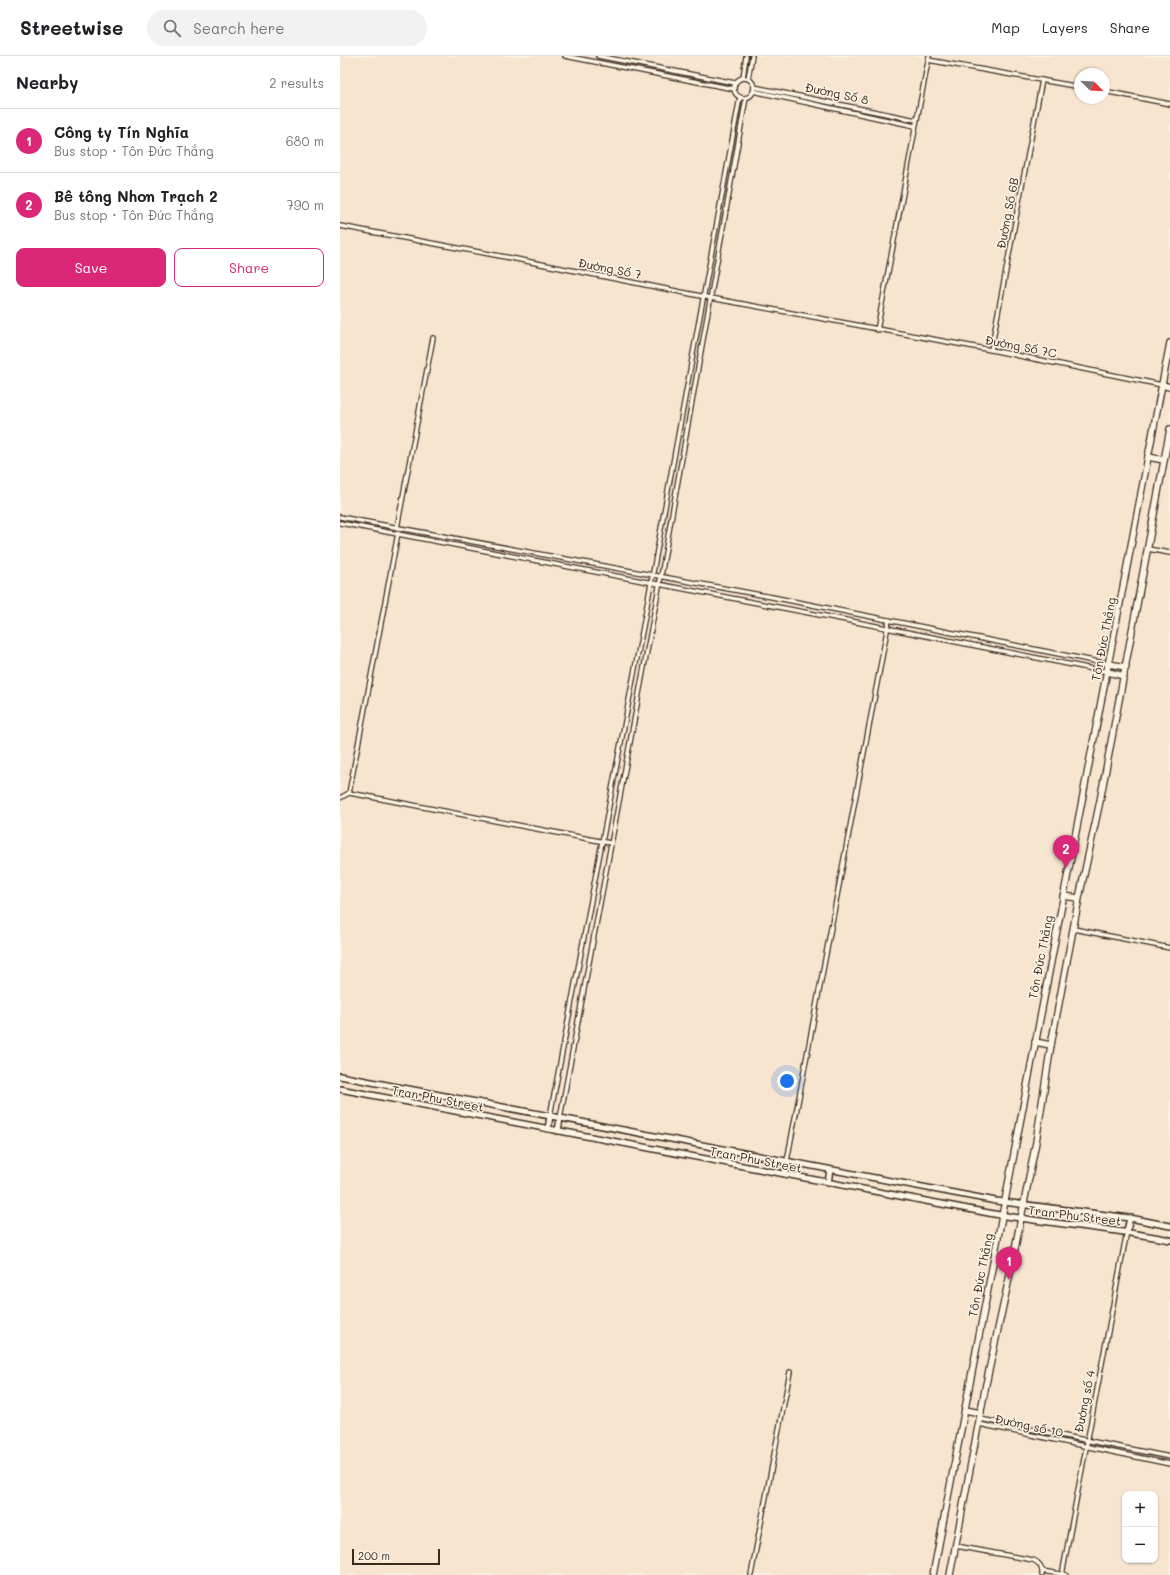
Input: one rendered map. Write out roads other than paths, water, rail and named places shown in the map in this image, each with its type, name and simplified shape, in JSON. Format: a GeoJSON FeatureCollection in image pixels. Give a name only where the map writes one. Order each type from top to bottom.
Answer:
{"type":"FeatureCollection","features":[{"type":"Feature","properties":{"kind":"main road","name":"Tôn Đức Thắng"},"geometry":{"type":"LineString","coordinates":[[933,1575],[1063,896],[1108,672],[1170,343]]}},
{"type":"Feature","properties":{"kind":"main road"},"geometry":{"type":"LineString","coordinates":[[1162,385],[1170,387]]}},
{"type":"Feature","properties":{"kind":"main road"},"geometry":{"type":"LineString","coordinates":[[950,1575],[1024,1205],[1036,1142],[1051,1045],[1126,667],[1170,429]]}},
{"type":"Feature","properties":{"kind":"main road"},"geometry":{"type":"LineString","coordinates":[[1148,457],[1164,460]]}},
{"type":"Feature","properties":{"kind":"main road"},"geometry":{"type":"LineString","coordinates":[[1109,664],[1126,667]]}},
{"type":"Feature","properties":{"kind":"main road"},"geometry":{"type":"LineString","coordinates":[[1108,672],[1124,676]]}},
{"type":"Feature","properties":{"kind":"main road"},"geometry":{"type":"LineString","coordinates":[[1063,896],[1079,898]]}},
{"type":"Feature","properties":{"kind":"main road"},"geometry":{"type":"LineString","coordinates":[[1035,1042],[1051,1045]]}},
{"type":"Feature","properties":{"kind":"main road","name":"Tran Phu Street"},"geometry":{"type":"LineString","coordinates":[[340,1076],[1005,1202],[1130,1218],[1170,1226]]}},
{"type":"Feature","properties":{"kind":"main road","name":"Tran Phu Street"},"geometry":{"type":"LineString","coordinates":[[340,1090],[1002,1215],[1127,1231],[1170,1240]]}},
{"type":"Feature","properties":{"kind":"main road"},"geometry":{"type":"LineString","coordinates":[[548,1129],[550,1116]]}},
{"type":"Feature","properties":{"kind":"main road"},"geometry":{"type":"LineString","coordinates":[[558,1131],[560,1118]]}},
{"type":"Feature","properties":{"kind":"main road"},"geometry":{"type":"LineString","coordinates":[[785,1174],[787,1161]]}},
{"type":"Feature","properties":{"kind":"main road"},"geometry":{"type":"LineString","coordinates":[[828,1183],[830,1170]]}},
{"type":"Feature","properties":{"kind":"main road"},"geometry":{"type":"LineString","coordinates":[[1127,1231],[1130,1218]]}},
{"type":"Feature","properties":{"kind":"main road"},"geometry":{"type":"LineString","coordinates":[[965,1410],[980,1419]]}},
{"type":"Feature","properties":{"kind":"street"},"geometry":{"type":"LineString","coordinates":[[565,56],[583,58],[734,89]]}},
{"type":"Feature","properties":{"kind":"street"},"geometry":{"type":"LineString","coordinates":[[598,56],[736,83]]}},
{"type":"Feature","properties":{"kind":"street"},"geometry":{"type":"LineString","coordinates":[[743,78],[748,79],[753,83],[754,87],[750,96],[746,98],[737,96],[734,89],[736,83],[743,78],[746,56]]}},
{"type":"Feature","properties":{"kind":"street"},"geometry":{"type":"LineString","coordinates":[[748,79],[752,56]]}},
{"type":"Feature","properties":{"kind":"street"},"geometry":{"type":"LineString","coordinates":[[877,330],[929,58],[1074,86]]}},
{"type":"Feature","properties":{"kind":"street","name":"Đường Số 6B"},"geometry":{"type":"LineString","coordinates":[[991,350],[1042,80]]}},
{"type":"Feature","properties":{"kind":"street","name":"Đường Số 8"},"geometry":{"type":"LineString","coordinates":[[754,87],[916,120]]}},
{"type":"Feature","properties":{"kind":"street","name":"Đường Số 8"},"geometry":{"type":"LineString","coordinates":[[753,91],[915,126]]}},
{"type":"Feature","properties":{"kind":"street"},"geometry":{"type":"LineString","coordinates":[[1110,92],[1170,104]]}},
{"type":"Feature","properties":{"kind":"street"},"geometry":{"type":"LineString","coordinates":[[550,1116],[705,297],[740,97]]}},
{"type":"Feature","properties":{"kind":"street"},"geometry":{"type":"LineString","coordinates":[[560,1118],[610,843],[660,585],[746,98]]}},
{"type":"Feature","properties":{"kind":"street","name":"Đường Số 7"},"geometry":{"type":"LineString","coordinates":[[340,226],[512,258],[877,330]]}},
{"type":"Feature","properties":{"kind":"street","name":"Đường Số 7C"},"geometry":{"type":"LineString","coordinates":[[877,330],[991,350],[1162,385]]}},
{"type":"Feature","properties":{"kind":"street"},"geometry":{"type":"LineString","coordinates":[[349,794],[433,338]]}},
{"type":"Feature","properties":{"kind":"street"},"geometry":{"type":"LineString","coordinates":[[340,517],[653,574],[1109,664]]}},
{"type":"Feature","properties":{"kind":"street"},"geometry":{"type":"LineString","coordinates":[[340,523],[1108,672]]}},
{"type":"Feature","properties":{"kind":"street"},"geometry":{"type":"LineString","coordinates":[[1148,549],[1170,553]]}},
{"type":"Feature","properties":{"kind":"street"},"geometry":{"type":"LineString","coordinates":[[770,606],[772,597]]}},
{"type":"Feature","properties":{"kind":"street"},"geometry":{"type":"LineString","coordinates":[[787,1161],[888,620]]}},
{"type":"Feature","properties":{"kind":"street"},"geometry":{"type":"LineString","coordinates":[[986,648],[988,640]]}},
{"type":"Feature","properties":{"kind":"street"},"geometry":{"type":"LineString","coordinates":[[626,716],[634,717]]}},
{"type":"Feature","properties":{"kind":"street"},"geometry":{"type":"LineString","coordinates":[[340,798],[349,794],[366,796],[610,843]]}},
{"type":"Feature","properties":{"kind":"street"},"geometry":{"type":"LineString","coordinates":[[1074,929],[1170,948]]}},
{"type":"Feature","properties":{"kind":"street"},"geometry":{"type":"LineString","coordinates":[[575,985],[584,986]]}},
{"type":"Feature","properties":{"kind":"street","name":"Đường số 4"},"geometry":{"type":"LineString","coordinates":[[1063,1575],[1086,1441],[1127,1231]]}},
{"type":"Feature","properties":{"kind":"street"},"geometry":{"type":"LineString","coordinates":[[751,1575],[790,1372]]}},
{"type":"Feature","properties":{"kind":"street","name":"Đường số 10"},"geometry":{"type":"LineString","coordinates":[[980,1419],[1170,1457]]}},
{"type":"Feature","properties":{"kind":"street","name":"Đường số 10"},"geometry":{"type":"LineString","coordinates":[[980,1419],[1085,1447],[1170,1464]]}},
{"type":"Feature","properties":{"kind":"street"},"geometry":{"type":"LineString","coordinates":[[956,1546],[1033,1560],[1038,1563],[1042,1573],[1063,1575]]}},
{"type":"Feature","properties":{"kind":"place","name":"Bê tông Nhơn Trạch 2"},"geometry":{"type":"Point","coordinates":[1066,868]}},
{"type":"Feature","properties":{"kind":"place","name":"Công ty Tín Nghĩa"},"geometry":{"type":"Point","coordinates":[1009,1280]}}]}
